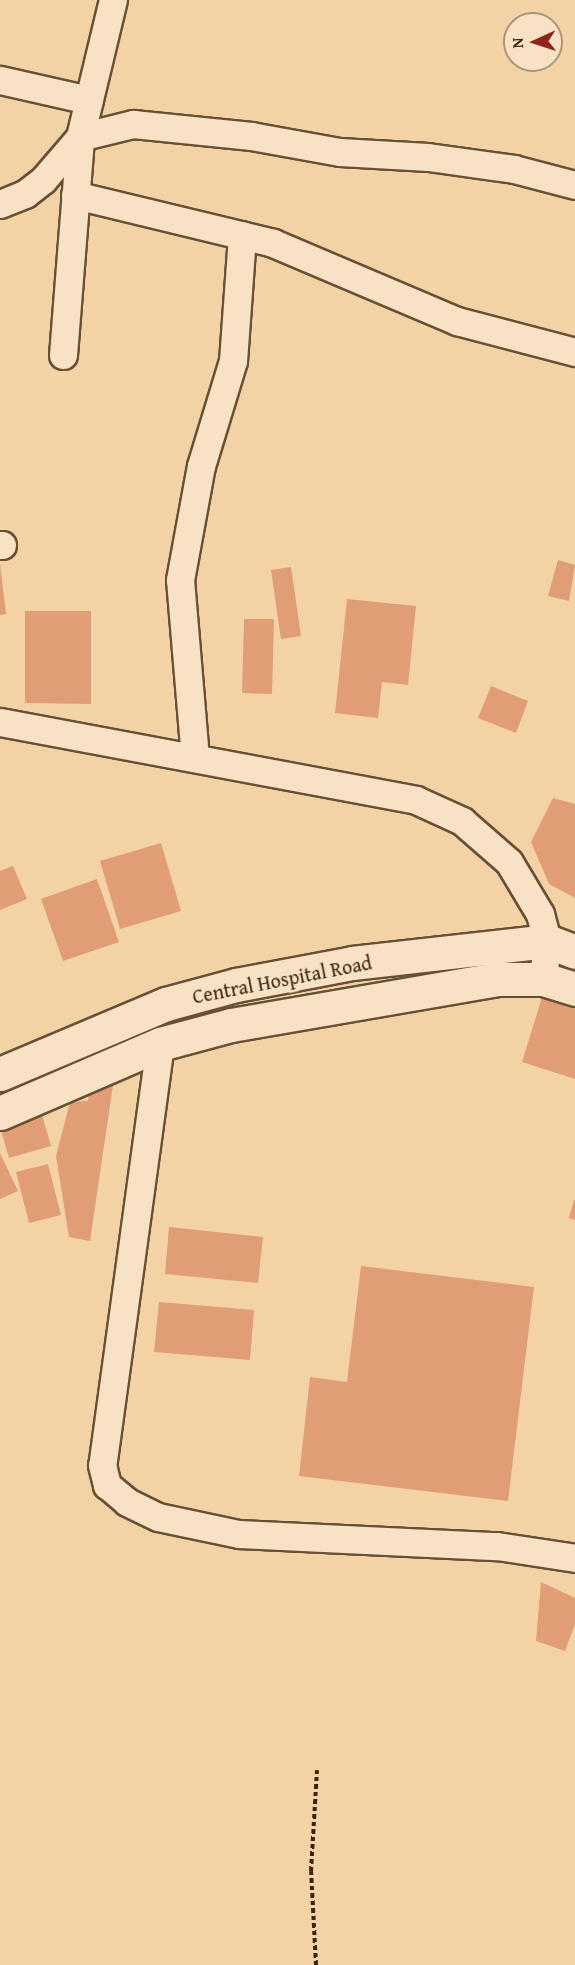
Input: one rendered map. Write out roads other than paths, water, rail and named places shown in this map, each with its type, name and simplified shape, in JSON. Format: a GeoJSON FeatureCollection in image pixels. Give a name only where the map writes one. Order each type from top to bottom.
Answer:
{"type":"FeatureCollection","features":[{"type":"Feature","properties":{"kind":"street"},"geometry":{"type":"LineString","coordinates":[[63,355],[80,136],[113,0]]}},
{"type":"Feature","properties":{"kind":"street"},"geometry":{"type":"LineString","coordinates":[[0,80],[89,100]]}},
{"type":"Feature","properties":{"kind":"street"},"geometry":{"type":"LineString","coordinates":[[0,204],[25,194],[43,180],[80,136],[133,124],[250,136],[340,152],[428,158],[504,168],[575,184]]}},
{"type":"Feature","properties":{"kind":"street"},"geometry":{"type":"LineString","coordinates":[[75,195],[242,235],[308,255],[457,321],[575,352]]}},
{"type":"Feature","properties":{"kind":"street"},"geometry":{"type":"LineString","coordinates":[[195,758],[180,580],[201,466],[233,361],[242,235]]}},
{"type":"Feature","properties":{"kind":"street"},"geometry":{"type":"LineString","coordinates":[[0,722],[416,800],[462,821],[509,862],[561,946],[543,979]]}},
{"type":"Feature","properties":{"kind":"street","name":"Central Hospital Road"},"geometry":{"type":"LineString","coordinates":[[0,1074],[166,1004],[236,985],[352,963],[561,946]]}},
{"type":"Feature","properties":{"kind":"street","name":"Central Hospital Road"},"geometry":{"type":"LineString","coordinates":[[2,1108],[160,1044],[231,1025],[498,979],[543,979],[575,989]]}},
{"type":"Feature","properties":{"kind":"street"},"geometry":{"type":"LineString","coordinates":[[160,1044],[102,1465],[107,1485],[127,1502],[158,1516],[239,1534],[497,1546],[575,1558]]}}]}
